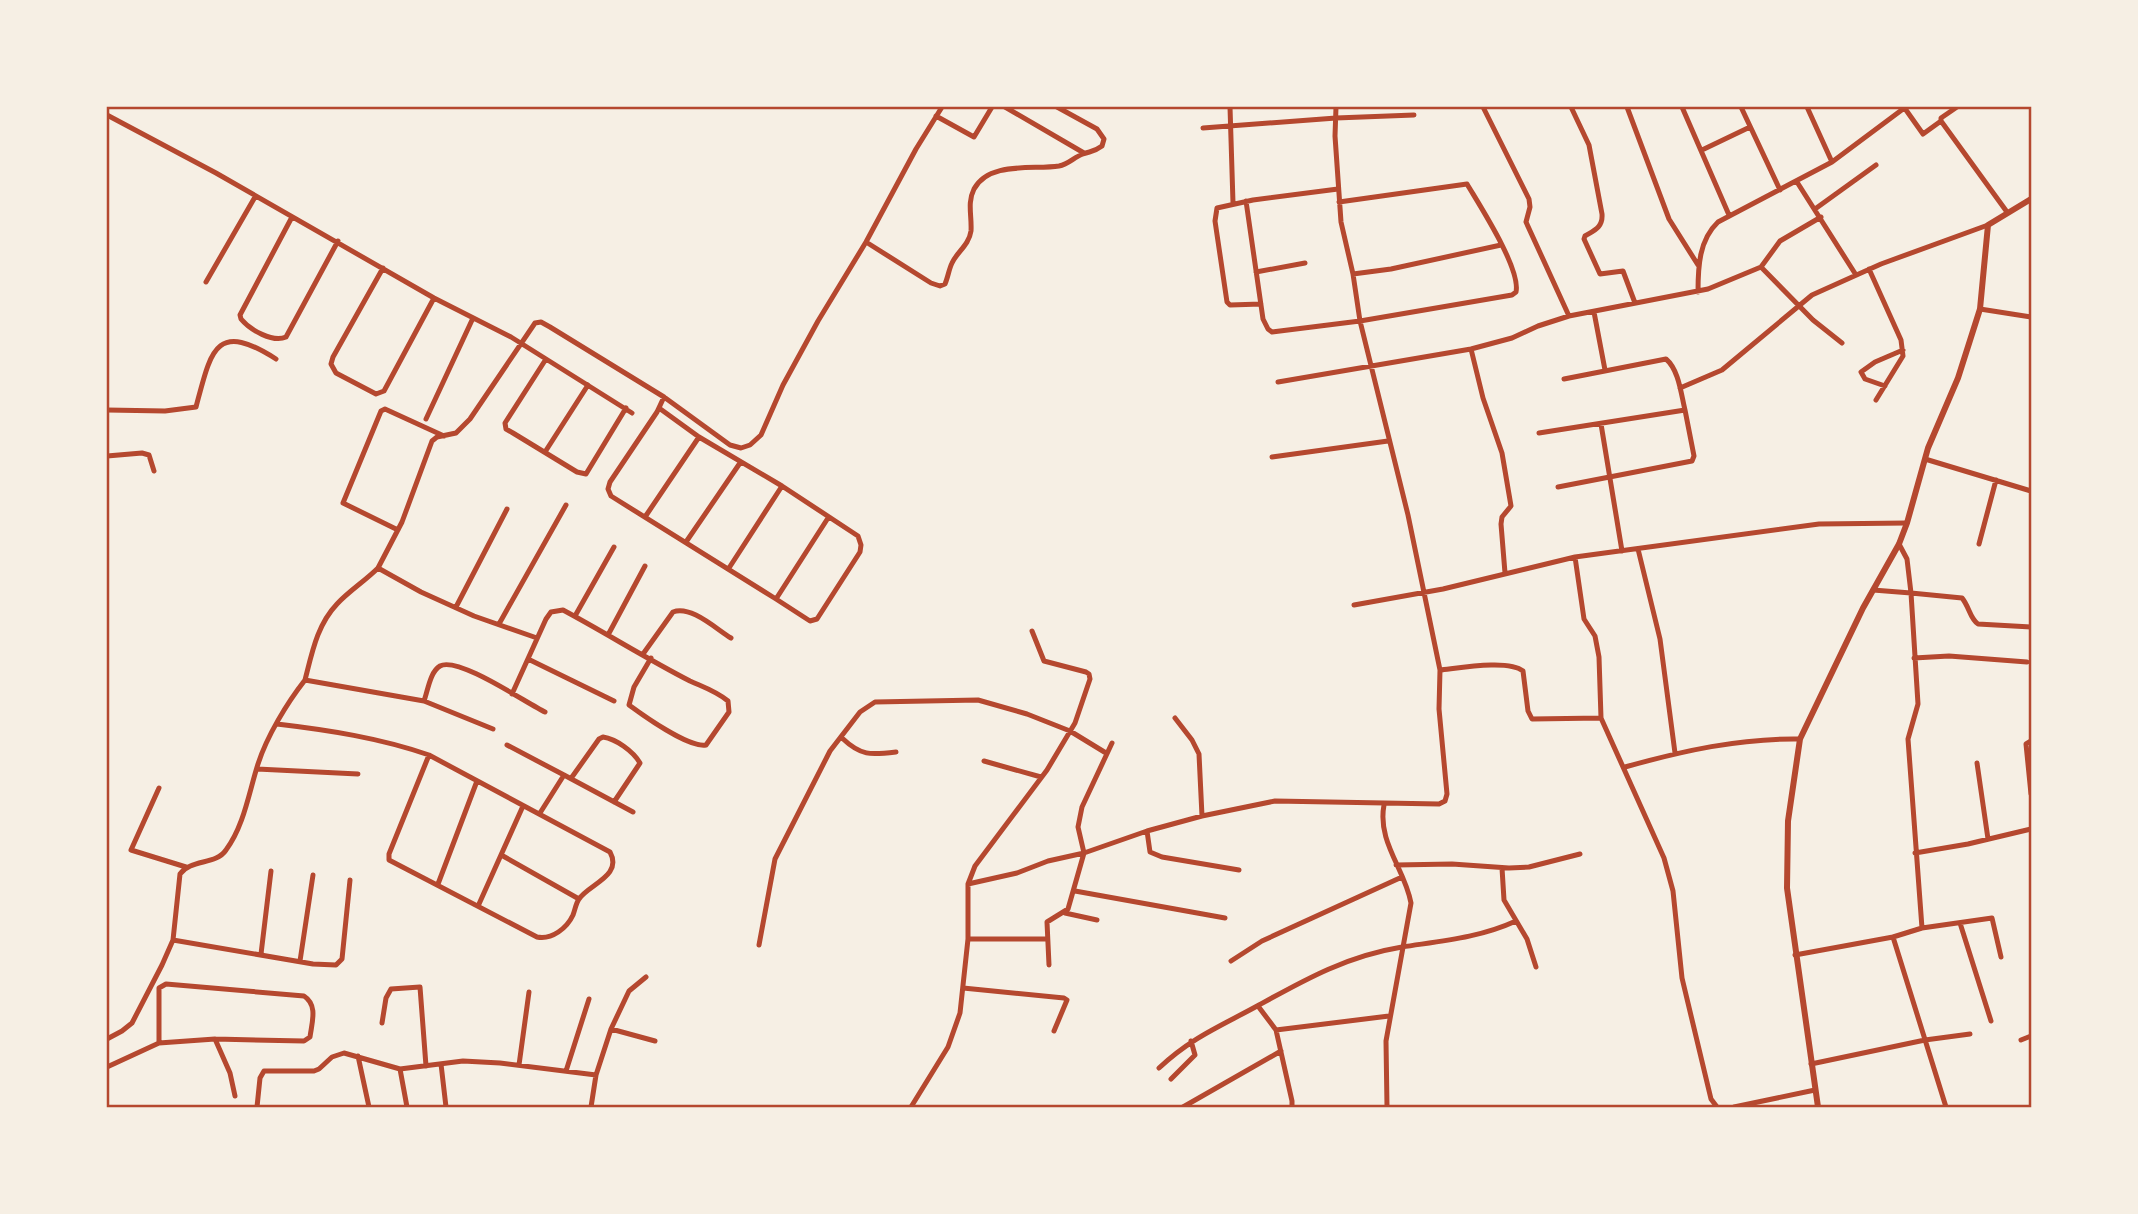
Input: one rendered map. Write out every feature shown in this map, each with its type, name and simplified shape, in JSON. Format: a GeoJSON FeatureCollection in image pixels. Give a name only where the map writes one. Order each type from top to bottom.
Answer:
{"type":"FeatureCollection","features":[{"type":"Feature","properties":{"kind":"street"},"geometry":{"type":"LineString","coordinates":[[107,1039],[132,1023],[173,940],[180,874],[186,867],[220,856],[226,851],[277,724],[305,680],[315,640],[328,616],[378,568],[413,496],[429,446],[437,437],[456,433],[470,419],[522,344],[531,326],[541,322],[664,397],[730,445],[741,448],[750,445],[761,435],[783,385],[818,321],[942,107]]}},
{"type":"Feature","properties":{"kind":"street"},"geometry":{"type":"LineString","coordinates":[[936,116],[974,137],[992,107]]}},
{"type":"Feature","properties":{"kind":"street"},"geometry":{"type":"LineString","coordinates":[[1005,107],[1084,153],[1093,153],[1102,146],[1104,139],[1097,129],[1057,107]]}},
{"type":"Feature","properties":{"kind":"street"},"geometry":{"type":"LineString","coordinates":[[1230,107],[1233,203]]}},
{"type":"Feature","properties":{"kind":"street"},"geometry":{"type":"LineString","coordinates":[[968,884],[1017,873],[1048,861],[1084,853],[1147,831],[1202,816],[1275,801],[1384,805],[1439,804],[1445,801],[1447,794],[1439,709],[1440,670],[1373,368],[1360,321],[1341,222],[1336,107]]}},
{"type":"Feature","properties":{"kind":"street"},"geometry":{"type":"LineString","coordinates":[[1483,107],[1529,199],[1526,222],[1569,316]]}},
{"type":"Feature","properties":{"kind":"street"},"geometry":{"type":"LineString","coordinates":[[1571,107],[1589,145],[1603,222],[1583,238],[1600,274],[1621,270],[1624,273],[1635,303]]}},
{"type":"Feature","properties":{"kind":"street"},"geometry":{"type":"LineString","coordinates":[[1627,107],[1669,219],[1698,265]]}},
{"type":"Feature","properties":{"kind":"street"},"geometry":{"type":"LineString","coordinates":[[1682,107],[1729,215]]}},
{"type":"Feature","properties":{"kind":"street"},"geometry":{"type":"LineString","coordinates":[[1741,107],[1780,190]]}},
{"type":"Feature","properties":{"kind":"street"},"geometry":{"type":"LineString","coordinates":[[1807,107],[1832,162]]}},
{"type":"Feature","properties":{"kind":"street"},"geometry":{"type":"LineString","coordinates":[[1698,292],[1698,265],[1710,231],[1718,222],[1832,162],[1903,109],[1922,133],[1956,107]]}},
{"type":"Feature","properties":{"kind":"street"},"geometry":{"type":"LineString","coordinates":[[107,115],[338,241],[434,298],[522,344],[632,413]]}},
{"type":"Feature","properties":{"kind":"street"},"geometry":{"type":"LineString","coordinates":[[1203,128],[1414,115]]}},
{"type":"Feature","properties":{"kind":"street"},"geometry":{"type":"LineString","coordinates":[[1941,121],[2007,212]]}},
{"type":"Feature","properties":{"kind":"street"},"geometry":{"type":"LineString","coordinates":[[1702,150],[1750,127]]}},
{"type":"Feature","properties":{"kind":"street"},"geometry":{"type":"LineString","coordinates":[[866,242],[931,283],[940,286],[945,284],[951,264],[966,245],[971,232],[969,206],[974,189],[983,177],[1015,169],[1060,166],[1084,153]]}},
{"type":"Feature","properties":{"kind":"street"},"geometry":{"type":"LineString","coordinates":[[1815,209],[1876,165]]}},
{"type":"Feature","properties":{"kind":"street"},"geometry":{"type":"LineString","coordinates":[[1797,182],[1856,275]]}},
{"type":"Feature","properties":{"kind":"street"},"geometry":{"type":"LineString","coordinates":[[1246,201],[1265,326],[1272,331],[1360,321],[1512,295],[1516,292],[1517,284],[1509,261],[1467,184],[1339,202]]}},
{"type":"Feature","properties":{"kind":"street"},"geometry":{"type":"LineString","coordinates":[[1261,304],[1230,304],[1225,298],[1215,214],[1217,208],[1233,203],[1338,189]]}},
{"type":"Feature","properties":{"kind":"street"},"geometry":{"type":"LineString","coordinates":[[206,282],[255,197]]}},
{"type":"Feature","properties":{"kind":"street"},"geometry":{"type":"LineString","coordinates":[[1680,388],[1722,370],[1812,295],[1869,269],[1988,225],[2031,200]]}},
{"type":"Feature","properties":{"kind":"street"},"geometry":{"type":"LineString","coordinates":[[292,217],[240,315],[250,327],[273,339],[286,337],[338,241]]}},
{"type":"Feature","properties":{"kind":"street"},"geometry":{"type":"LineString","coordinates":[[1278,382],[1373,368],[1471,349],[1512,338],[1569,316],[1698,292],[1761,267],[1780,242],[1821,217]]}},
{"type":"Feature","properties":{"kind":"street"},"geometry":{"type":"LineString","coordinates":[[1818,1107],[1787,888],[1788,821],[1800,739],[1873,590],[1899,544],[1925,459],[1958,378],[1980,309],[1988,225]]}},
{"type":"Feature","properties":{"kind":"street"},"geometry":{"type":"LineString","coordinates":[[1353,274],[1391,269],[1501,246]]}},
{"type":"Feature","properties":{"kind":"street"},"geometry":{"type":"LineString","coordinates":[[1256,272],[1305,263]]}},
{"type":"Feature","properties":{"kind":"street"},"geometry":{"type":"LineString","coordinates":[[1761,267],[1800,307],[1842,343]]}},
{"type":"Feature","properties":{"kind":"street"},"geometry":{"type":"LineString","coordinates":[[383,268],[333,357],[331,364],[336,373],[376,394],[384,391],[434,298]]}},
{"type":"Feature","properties":{"kind":"street"},"geometry":{"type":"LineString","coordinates":[[1869,269],[1903,350],[1903,359],[1876,400]]}},
{"type":"Feature","properties":{"kind":"street"},"geometry":{"type":"LineString","coordinates":[[1980,309],[2031,317]]}},
{"type":"Feature","properties":{"kind":"street"},"geometry":{"type":"LineString","coordinates":[[1594,312],[1605,370]]}},
{"type":"Feature","properties":{"kind":"street"},"geometry":{"type":"LineString","coordinates":[[426,419],[473,318]]}},
{"type":"Feature","properties":{"kind":"street"},"geometry":{"type":"LineString","coordinates":[[107,410],[165,411],[196,407],[210,359],[218,349],[234,340],[242,341],[276,359]]}},
{"type":"Feature","properties":{"kind":"street"},"geometry":{"type":"LineString","coordinates":[[1471,349],[1483,398],[1502,453],[1511,506],[1502,517],[1501,524],[1505,573]]}},
{"type":"Feature","properties":{"kind":"street"},"geometry":{"type":"LineString","coordinates":[[1885,386],[1865,379],[1861,372],[1875,362],[1903,350]]}},
{"type":"Feature","properties":{"kind":"street"},"geometry":{"type":"LineString","coordinates":[[546,359],[505,425],[506,429],[577,472],[586,474],[626,408]]}},
{"type":"Feature","properties":{"kind":"street"},"geometry":{"type":"LineString","coordinates":[[1558,487],[1692,461],[1694,456],[1680,388],[1671,364],[1666,359],[1564,379]]}},
{"type":"Feature","properties":{"kind":"street"},"geometry":{"type":"LineString","coordinates":[[545,452],[588,385]]}},
{"type":"Feature","properties":{"kind":"street"},"geometry":{"type":"LineString","coordinates":[[659,408],[699,437],[782,486],[858,536],[861,545],[856,558],[816,620],[810,621],[611,496],[608,489],[664,397]]}},
{"type":"Feature","properties":{"kind":"street"},"geometry":{"type":"LineString","coordinates":[[398,530],[343,503],[381,411],[385,409],[444,437]]}},
{"type":"Feature","properties":{"kind":"street"},"geometry":{"type":"LineString","coordinates":[[1539,433],[1685,410]]}},
{"type":"Feature","properties":{"kind":"street"},"geometry":{"type":"LineString","coordinates":[[1601,424],[1622,551]]}},
{"type":"Feature","properties":{"kind":"street"},"geometry":{"type":"LineString","coordinates":[[645,517],[699,437]]}},
{"type":"Feature","properties":{"kind":"street"},"geometry":{"type":"LineString","coordinates":[[1272,457],[1388,441]]}},
{"type":"Feature","properties":{"kind":"street"},"geometry":{"type":"LineString","coordinates":[[107,456],[142,453],[149,455],[154,471]]}},
{"type":"Feature","properties":{"kind":"street"},"geometry":{"type":"LineString","coordinates":[[1925,459],[2031,491]]}},
{"type":"Feature","properties":{"kind":"street"},"geometry":{"type":"LineString","coordinates":[[686,542],[740,463]]}},
{"type":"Feature","properties":{"kind":"street"},"geometry":{"type":"LineString","coordinates":[[1979,544],[1996,480]]}},
{"type":"Feature","properties":{"kind":"street"},"geometry":{"type":"LineString","coordinates":[[729,568],[782,486]]}},
{"type":"Feature","properties":{"kind":"street"},"geometry":{"type":"LineString","coordinates":[[499,624],[566,505]]}},
{"type":"Feature","properties":{"kind":"street"},"geometry":{"type":"LineString","coordinates":[[456,607],[507,509]]}},
{"type":"Feature","properties":{"kind":"street"},"geometry":{"type":"LineString","coordinates":[[776,599],[828,517]]}},
{"type":"Feature","properties":{"kind":"street"},"geometry":{"type":"LineString","coordinates":[[1354,605],[1574,557],[1819,524],[1906,523]]}},
{"type":"Feature","properties":{"kind":"street"},"geometry":{"type":"LineString","coordinates":[[1899,544],[1907,559],[1918,704],[1908,739],[1922,928]]}},
{"type":"Feature","properties":{"kind":"street"},"geometry":{"type":"LineString","coordinates":[[575,616],[614,547]]}},
{"type":"Feature","properties":{"kind":"street"},"geometry":{"type":"LineString","coordinates":[[1638,550],[1660,639],[1675,753]]}},
{"type":"Feature","properties":{"kind":"street"},"geometry":{"type":"LineString","coordinates":[[1574,557],[1584,619],[1595,636],[1600,669],[1601,718],[1664,858],[1673,891],[1687,1004],[1711,1099],[1716,1107]]}},
{"type":"Feature","properties":{"kind":"street"},"geometry":{"type":"LineString","coordinates":[[608,635],[645,566]]}},
{"type":"Feature","properties":{"kind":"street"},"geometry":{"type":"LineString","coordinates":[[378,568],[421,592],[537,638]]}},
{"type":"Feature","properties":{"kind":"street"},"geometry":{"type":"LineString","coordinates":[[1873,590],[1962,598],[1978,624],[2031,626]]}},
{"type":"Feature","properties":{"kind":"street"},"geometry":{"type":"LineString","coordinates":[[512,694],[551,612],[563,610],[721,695],[728,701],[729,712],[706,745],[697,746],[629,705],[635,687],[651,658]]}},
{"type":"Feature","properties":{"kind":"street"},"geometry":{"type":"LineString","coordinates":[[643,654],[673,612],[680,610],[731,638]]}},
{"type":"Feature","properties":{"kind":"street"},"geometry":{"type":"LineString","coordinates":[[911,1107],[914,1098],[948,1047],[960,1013],[968,939],[968,884],[975,866],[1041,778],[1075,723],[1090,675],[1074,667],[1044,661],[1032,631]]}},
{"type":"Feature","properties":{"kind":"street"},"geometry":{"type":"LineString","coordinates":[[1914,657],[1949,656],[2027,662]]}},
{"type":"Feature","properties":{"kind":"street"},"geometry":{"type":"LineString","coordinates":[[528,659],[614,701]]}},
{"type":"Feature","properties":{"kind":"street"},"geometry":{"type":"LineString","coordinates":[[424,701],[434,672],[443,665],[455,664],[545,712]]}},
{"type":"Feature","properties":{"kind":"street"},"geometry":{"type":"LineString","coordinates":[[1440,670],[1497,665],[1519,667],[1523,670],[1528,711],[1532,719],[1601,718]]}},
{"type":"Feature","properties":{"kind":"street"},"geometry":{"type":"LineString","coordinates":[[305,680],[424,701],[493,729]]}},
{"type":"Feature","properties":{"kind":"street"},"geometry":{"type":"LineString","coordinates":[[759,945],[775,859],[830,751],[860,712],[875,702],[913,699],[978,700],[1027,714],[1070,731],[1106,753]]}},
{"type":"Feature","properties":{"kind":"street"},"geometry":{"type":"LineString","coordinates":[[1175,718],[1199,754],[1202,816]]}},
{"type":"Feature","properties":{"kind":"street"},"geometry":{"type":"LineString","coordinates":[[277,724],[401,745],[429,755],[610,852],[613,866],[609,874],[579,899],[566,926],[543,938],[479,904],[393,864],[388,857],[429,755]]}},
{"type":"Feature","properties":{"kind":"street"},"geometry":{"type":"LineString","coordinates":[[572,777],[598,739],[610,738],[634,754],[640,763],[614,802]]}},
{"type":"Feature","properties":{"kind":"street"},"geometry":{"type":"LineString","coordinates":[[842,738],[856,751],[878,754],[896,752]]}},
{"type":"Feature","properties":{"kind":"street"},"geometry":{"type":"LineString","coordinates":[[1625,767],[1675,753],[1739,742],[1800,739]]}},
{"type":"Feature","properties":{"kind":"street"},"geometry":{"type":"LineString","coordinates":[[2031,741],[2026,744],[2031,794]]}},
{"type":"Feature","properties":{"kind":"street"},"geometry":{"type":"LineString","coordinates":[[1049,965],[1046,939],[1048,920],[1065,913],[1075,891],[1084,853],[1078,827],[1082,807],[1112,743]]}},
{"type":"Feature","properties":{"kind":"street"},"geometry":{"type":"LineString","coordinates":[[507,745],[572,777],[633,812]]}},
{"type":"Feature","properties":{"kind":"street"},"geometry":{"type":"LineString","coordinates":[[985,761],[1041,778]]}},
{"type":"Feature","properties":{"kind":"street"},"geometry":{"type":"LineString","coordinates":[[1977,763],[1988,839]]}},
{"type":"Feature","properties":{"kind":"street"},"geometry":{"type":"LineString","coordinates":[[257,769],[358,775]]}},
{"type":"Feature","properties":{"kind":"street"},"geometry":{"type":"LineString","coordinates":[[540,813],[564,775]]}},
{"type":"Feature","properties":{"kind":"street"},"geometry":{"type":"LineString","coordinates":[[438,884],[477,781]]}},
{"type":"Feature","properties":{"kind":"street"},"geometry":{"type":"LineString","coordinates":[[159,788],[131,850],[186,867]]}},
{"type":"Feature","properties":{"kind":"street"},"geometry":{"type":"LineString","coordinates":[[1384,805],[1386,842],[1409,890],[1411,903],[1385,1041],[1387,1107]]}},
{"type":"Feature","properties":{"kind":"street"},"geometry":{"type":"LineString","coordinates":[[479,904],[503,856],[523,806]]}},
{"type":"Feature","properties":{"kind":"street"},"geometry":{"type":"LineString","coordinates":[[1915,853],[2031,829]]}},
{"type":"Feature","properties":{"kind":"street"},"geometry":{"type":"LineString","coordinates":[[1147,831],[1150,852],[1162,857],[1239,870]]}},
{"type":"Feature","properties":{"kind":"street"},"geometry":{"type":"LineString","coordinates":[[1396,865],[1530,867],[1580,854]]}},
{"type":"Feature","properties":{"kind":"street"},"geometry":{"type":"LineString","coordinates":[[503,856],[579,899]]}},
{"type":"Feature","properties":{"kind":"street"},"geometry":{"type":"LineString","coordinates":[[1502,868],[1504,900],[1527,939],[1536,967]]}},
{"type":"Feature","properties":{"kind":"street"},"geometry":{"type":"LineString","coordinates":[[261,954],[271,871]]}},
{"type":"Feature","properties":{"kind":"street"},"geometry":{"type":"LineString","coordinates":[[300,961],[313,875]]}},
{"type":"Feature","properties":{"kind":"street"},"geometry":{"type":"LineString","coordinates":[[1231,961],[1262,941],[1402,877]]}},
{"type":"Feature","properties":{"kind":"street"},"geometry":{"type":"LineString","coordinates":[[173,940],[300,961],[332,965],[341,962],[350,880]]}},
{"type":"Feature","properties":{"kind":"street"},"geometry":{"type":"LineString","coordinates":[[1075,891],[1226,918]]}},
{"type":"Feature","properties":{"kind":"street"},"geometry":{"type":"LineString","coordinates":[[1065,913],[1097,920]]}},
{"type":"Feature","properties":{"kind":"street"},"geometry":{"type":"LineString","coordinates":[[1795,955],[1893,937],[1922,928],[1992,918],[2001,957]]}},
{"type":"Feature","properties":{"kind":"street"},"geometry":{"type":"LineString","coordinates":[[1159,1068],[1191,1041],[1298,982],[1343,961],[1404,947],[1445,942],[1516,921]]}},
{"type":"Feature","properties":{"kind":"street"},"geometry":{"type":"LineString","coordinates":[[1960,923],[1991,1021]]}},
{"type":"Feature","properties":{"kind":"street"},"geometry":{"type":"LineString","coordinates":[[1893,937],[1946,1107]]}},
{"type":"Feature","properties":{"kind":"street"},"geometry":{"type":"LineString","coordinates":[[968,939],[1046,939]]}},
{"type":"Feature","properties":{"kind":"street"},"geometry":{"type":"LineString","coordinates":[[591,1107],[596,1075],[611,1029],[629,991],[646,977]]}},
{"type":"Feature","properties":{"kind":"street"},"geometry":{"type":"LineString","coordinates":[[107,1067],[159,1043],[215,1039],[304,1041],[310,1037],[313,1019],[311,1003],[304,996],[161,985],[157,993],[159,1043]]}},
{"type":"Feature","properties":{"kind":"street"},"geometry":{"type":"LineString","coordinates":[[382,1023],[386,998],[391,989],[420,987],[426,1066]]}},
{"type":"Feature","properties":{"kind":"street"},"geometry":{"type":"LineString","coordinates":[[963,988],[1064,998],[1067,1000],[1054,1031]]}},
{"type":"Feature","properties":{"kind":"street"},"geometry":{"type":"LineString","coordinates":[[519,1065],[529,992]]}},
{"type":"Feature","properties":{"kind":"street"},"geometry":{"type":"LineString","coordinates":[[566,1071],[590,999]]}},
{"type":"Feature","properties":{"kind":"street"},"geometry":{"type":"LineString","coordinates":[[1258,1006],[1276,1030],[1292,1107]]}},
{"type":"Feature","properties":{"kind":"street"},"geometry":{"type":"LineString","coordinates":[[1276,1030],[1389,1016]]}},
{"type":"Feature","properties":{"kind":"street"},"geometry":{"type":"LineString","coordinates":[[611,1029],[655,1041]]}},
{"type":"Feature","properties":{"kind":"street"},"geometry":{"type":"LineString","coordinates":[[1811,1065],[1925,1040],[1970,1034]]}},
{"type":"Feature","properties":{"kind":"street"},"geometry":{"type":"LineString","coordinates":[[2021,1040],[2031,1036]]}},
{"type":"Feature","properties":{"kind":"street"},"geometry":{"type":"LineString","coordinates":[[215,1039],[230,1073],[235,1096]]}},
{"type":"Feature","properties":{"kind":"street"},"geometry":{"type":"LineString","coordinates":[[1171,1079],[1195,1055],[1191,1041]]}},
{"type":"Feature","properties":{"kind":"street"},"geometry":{"type":"LineString","coordinates":[[1183,1107],[1281,1051]]}},
{"type":"Feature","properties":{"kind":"street"},"geometry":{"type":"LineString","coordinates":[[257,1107],[260,1078],[264,1071],[314,1071],[337,1054],[358,1056],[400,1069],[463,1061],[596,1075]]}},
{"type":"Feature","properties":{"kind":"street"},"geometry":{"type":"LineString","coordinates":[[358,1056],[369,1107]]}},
{"type":"Feature","properties":{"kind":"street"},"geometry":{"type":"LineString","coordinates":[[441,1064],[446,1107]]}},
{"type":"Feature","properties":{"kind":"street"},"geometry":{"type":"LineString","coordinates":[[400,1069],[407,1107]]}},
{"type":"Feature","properties":{"kind":"street"},"geometry":{"type":"LineString","coordinates":[[1734,1107],[1815,1090]]}}]}
